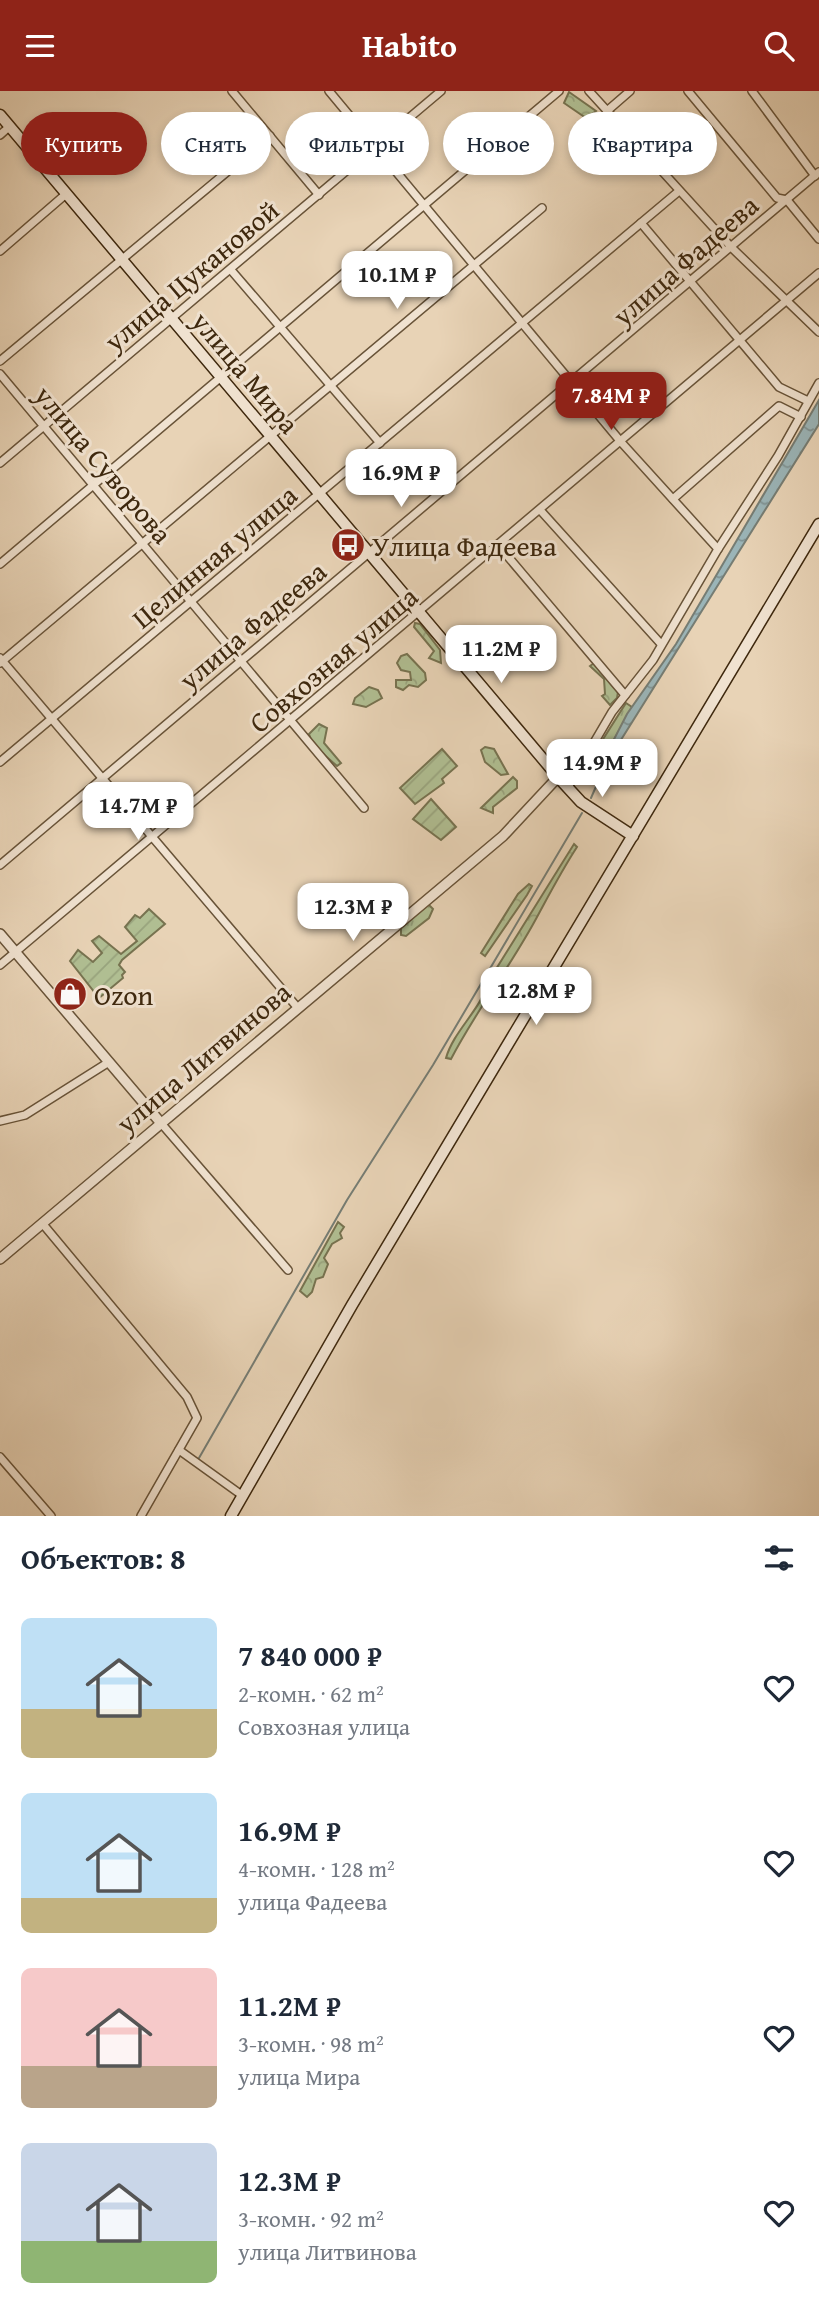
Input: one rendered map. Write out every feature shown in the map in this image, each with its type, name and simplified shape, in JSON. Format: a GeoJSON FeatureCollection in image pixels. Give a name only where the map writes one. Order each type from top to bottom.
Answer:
{"type":"FeatureCollection","features":[{"type":"Feature","properties":{"kind":"main road","name":"улица Мира"},"geometry":{"type":"LineString","coordinates":[[0,115],[558,777],[607,822],[633,837]]}},
{"type":"Feature","properties":{"kind":"main road"},"geometry":{"type":"LineString","coordinates":[[231,1516],[352,1305],[819,524]]}},
{"type":"Feature","properties":{"kind":"street"},"geometry":{"type":"LineString","coordinates":[[232,91],[250,112]]}},
{"type":"Feature","properties":{"kind":"street"},"geometry":{"type":"LineString","coordinates":[[329,91],[346,112]]}},
{"type":"Feature","properties":{"kind":"street"},"geometry":{"type":"LineString","coordinates":[[425,91],[431,99]]}},
{"type":"Feature","properties":{"kind":"street","name":"улица Цукановой"},"geometry":{"type":"LineString","coordinates":[[416,112],[441,91]]}},
{"type":"Feature","properties":{"kind":"street"},"geometry":{"type":"LineString","coordinates":[[0,564],[559,91]]}},
{"type":"Feature","properties":{"kind":"street"},"geometry":{"type":"LineString","coordinates":[[589,91],[733,248],[786,303],[819,332]]}},
{"type":"Feature","properties":{"kind":"street"},"geometry":{"type":"LineString","coordinates":[[607,111],[630,91]]}},
{"type":"Feature","properties":{"kind":"street"},"geometry":{"type":"LineString","coordinates":[[688,91],[777,198],[787,200],[819,239]]}},
{"type":"Feature","properties":{"kind":"street"},"geometry":{"type":"LineString","coordinates":[[752,91],[817,174]]}},
{"type":"Feature","properties":{"kind":"street"},"geometry":{"type":"LineString","coordinates":[[0,135],[9,127]]}},
{"type":"Feature","properties":{"kind":"street"},"geometry":{"type":"LineString","coordinates":[[271,137],[319,195]]}},
{"type":"Feature","properties":{"kind":"street","name":"улица Фадеева"},"geometry":{"type":"LineString","coordinates":[[0,865],[733,248],[817,174]]}},
{"type":"Feature","properties":{"kind":"street"},"geometry":{"type":"LineString","coordinates":[[0,361],[224,175]]}},
{"type":"Feature","properties":{"kind":"street","name":"улица Цукановой"},"geometry":{"type":"LineString","coordinates":[[0,463],[342,175]]}},
{"type":"Feature","properties":{"kind":"street"},"geometry":{"type":"LineString","coordinates":[[398,175],[621,442],[718,549]]}},
{"type":"Feature","properties":{"kind":"street","name":"Целинная улица"},"geometry":{"type":"LineString","coordinates":[[0,762],[679,191]]}},
{"type":"Feature","properties":{"kind":"street"},"geometry":{"type":"LineString","coordinates":[[0,251],[66,194]]}},
{"type":"Feature","properties":{"kind":"street"},"geometry":{"type":"LineString","coordinates":[[297,1007],[1,660],[542,208]]}},
{"type":"Feature","properties":{"kind":"street"},"geometry":{"type":"LineString","coordinates":[[641,223],[779,387],[808,401]]}},
{"type":"Feature","properties":{"kind":"street"},"geometry":{"type":"LineString","coordinates":[[231,270],[380,443]]}},
{"type":"Feature","properties":{"kind":"street","name":"Совхозная улица"},"geometry":{"type":"LineString","coordinates":[[0,965],[819,273]]}},
{"type":"Feature","properties":{"kind":"street","name":"улица Суворова"},"geometry":{"type":"LineString","coordinates":[[0,374],[293,720],[364,808]]}},
{"type":"Feature","properties":{"kind":"street"},"geometry":{"type":"LineString","coordinates":[[568,787],[625,695],[653,660],[819,383]]}},
{"type":"Feature","properties":{"kind":"street"},"geometry":{"type":"LineString","coordinates":[[673,499],[779,406],[801,417]]}},
{"type":"Feature","properties":{"kind":"street"},"geometry":{"type":"LineString","coordinates":[[541,510],[661,644]]}},
{"type":"Feature","properties":{"kind":"street"},"geometry":{"type":"LineString","coordinates":[[499,546],[625,695]]}},
{"type":"Feature","properties":{"kind":"street","name":"улица Литвинова"},"geometry":{"type":"LineString","coordinates":[[0,1259],[503,836],[558,777]]}},
{"type":"Feature","properties":{"kind":"street"},"geometry":{"type":"LineString","coordinates":[[0,934],[288,1270]]}},
{"type":"Feature","properties":{"kind":"street"},"geometry":{"type":"LineString","coordinates":[[0,1121],[25,1115],[109,1062]]}},
{"type":"Feature","properties":{"kind":"street"},"geometry":{"type":"LineString","coordinates":[[43,1223],[187,1397],[197,1418],[141,1516]]}},
{"type":"Feature","properties":{"kind":"street"},"geometry":{"type":"LineString","coordinates":[[179,1450],[243,1496]]}},
{"type":"Feature","properties":{"kind":"street"},"geometry":{"type":"LineString","coordinates":[[0,1457],[51,1516]]}},
{"type":"Feature","properties":{"kind":"green space"},"geometry":{"type":"Polygon","coordinates":[[[569,92],[596,111],[577,112],[564,103],[569,92]]]}},
{"type":"Feature","properties":{"kind":"green space"},"geometry":{"type":"Polygon","coordinates":[[[415,623],[420,624],[440,650],[441,663],[429,658],[434,651],[414,627],[415,623]]]}},
{"type":"Feature","properties":{"kind":"green space"},"geometry":{"type":"Polygon","coordinates":[[[407,654],[425,673],[426,680],[418,687],[409,685],[403,690],[396,687],[396,680],[411,680],[410,672],[401,670],[397,663],[401,656],[407,654]]]}},
{"type":"Feature","properties":{"kind":"green space"},"geometry":{"type":"Polygon","coordinates":[[[594,663],[618,692],[617,698],[610,705],[602,696],[605,694],[604,679],[590,666],[594,663]]]}},
{"type":"Feature","properties":{"kind":"green space"},"geometry":{"type":"Polygon","coordinates":[[[369,687],[378,690],[382,698],[366,707],[353,704],[355,698],[369,687]]]}},
{"type":"Feature","properties":{"kind":"green space"},"geometry":{"type":"Polygon","coordinates":[[[626,703],[632,707],[609,749],[600,744],[626,703]]]}},
{"type":"Feature","properties":{"kind":"green space"},"geometry":{"type":"Polygon","coordinates":[[[319,724],[327,728],[324,743],[341,763],[337,766],[313,745],[309,734],[319,724]]]}},
{"type":"Feature","properties":{"kind":"green space"},"geometry":{"type":"Polygon","coordinates":[[[485,747],[494,749],[508,774],[501,775],[485,762],[481,750],[485,747]]]}},
{"type":"Feature","properties":{"kind":"green space"},"geometry":{"type":"Polygon","coordinates":[[[442,749],[457,766],[442,779],[444,783],[415,804],[400,788],[442,749]]]}},
{"type":"Feature","properties":{"kind":"green space"},"geometry":{"type":"Polygon","coordinates":[[[513,777],[517,781],[517,788],[493,807],[493,813],[481,808],[513,777]]]}},
{"type":"Feature","properties":{"kind":"green space"},"geometry":{"type":"Polygon","coordinates":[[[431,799],[456,827],[441,840],[413,819],[431,799]]]}},
{"type":"Feature","properties":{"kind":"green space"},"geometry":{"type":"Polygon","coordinates":[[[574,844],[577,847],[527,935],[451,1059],[446,1058],[455,1038],[480,1002],[488,982],[574,844]]]}},
{"type":"Feature","properties":{"kind":"green space"},"geometry":{"type":"Polygon","coordinates":[[[529,884],[532,886],[527,895],[485,956],[481,953],[518,894],[529,884]]]}},
{"type":"Feature","properties":{"kind":"green space"},"geometry":{"type":"Polygon","coordinates":[[[428,904],[433,909],[429,918],[406,936],[401,935],[401,928],[428,904]]]}},
{"type":"Feature","properties":{"kind":"green space"},"geometry":{"type":"Polygon","coordinates":[[[149,909],[165,924],[122,960],[119,965],[125,972],[123,978],[99,998],[70,961],[78,950],[93,962],[102,953],[92,941],[99,936],[121,954],[137,941],[125,927],[135,915],[140,918],[149,909]]]}},
{"type":"Feature","properties":{"kind":"green space"},"geometry":{"type":"Polygon","coordinates":[[[338,1222],[344,1227],[340,1233],[342,1238],[332,1244],[324,1258],[328,1264],[323,1277],[316,1279],[312,1292],[307,1297],[300,1291],[338,1222]]]}},
{"type":"Feature","properties":{"kind":"water"},"geometry":{"type":"Polygon","coordinates":[[[819,400],[819,424],[614,751],[609,749],[627,714],[676,644],[819,400]]]}},
{"type":"Feature","properties":{"kind":"waterway"},"geometry":{"type":"LineString","coordinates":[[591,798],[612,750]]}},
{"type":"Feature","properties":{"kind":"waterway"},"geometry":{"type":"LineString","coordinates":[[199,1458],[347,1200],[433,1065],[582,813]]}},
{"type":"Feature","properties":{"kind":"place","name":"Улица Фадеева"},"geometry":{"type":"Point","coordinates":[348,545]}},
{"type":"Feature","properties":{"kind":"place","name":"Ozon"},"geometry":{"type":"Point","coordinates":[70,994]}}]}
